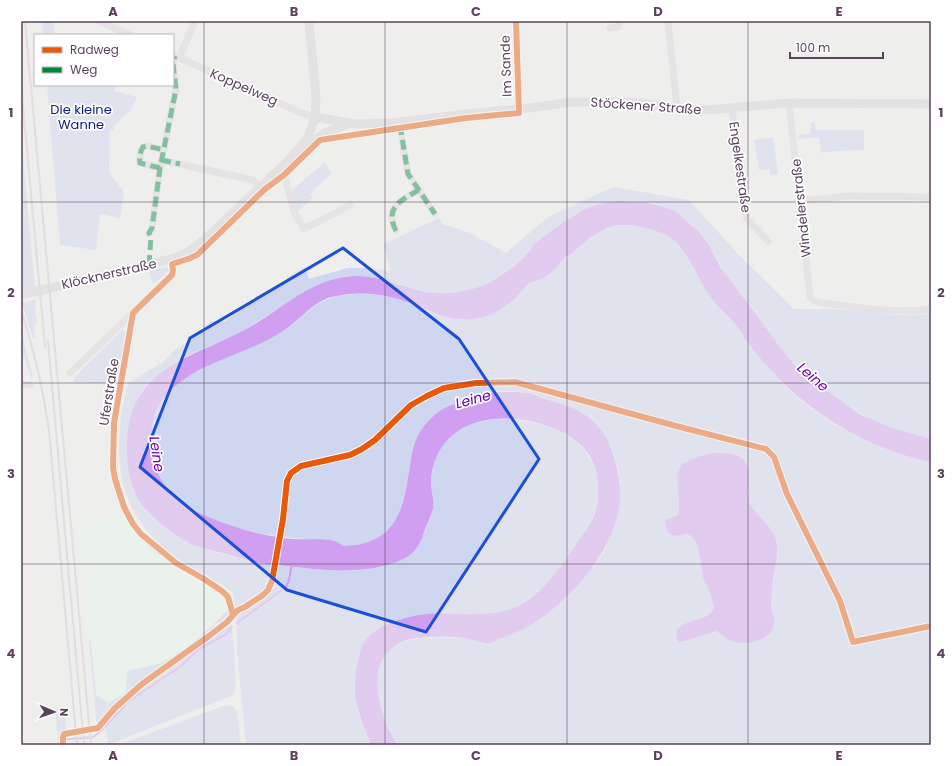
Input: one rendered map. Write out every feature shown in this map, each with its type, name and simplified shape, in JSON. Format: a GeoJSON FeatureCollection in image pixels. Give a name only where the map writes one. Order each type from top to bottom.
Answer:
{"type":"FeatureCollection","features":[{"type":"Feature","properties":{"kind":"main road"},"geometry":{"type":"LineString","coordinates":[[299,150],[308,137],[315,117],[316,98],[309,21]]}},
{"type":"Feature","properties":{"kind":"main road","name":"Stöckener Straße"},"geometry":{"type":"LineString","coordinates":[[315,117],[349,124],[367,124],[399,122],[571,102],[616,102],[706,110],[790,103],[931,104]]}},
{"type":"Feature","properties":{"kind":"main road"},"geometry":{"type":"LineString","coordinates":[[299,150],[325,133],[349,124]]}},
{"type":"Feature","properties":{"kind":"main road","name":"Klöcknerstraße"},"geometry":{"type":"LineString","coordinates":[[21,294],[172,260],[185,255],[192,251],[280,170],[299,150]]}},
{"type":"Feature","properties":{"kind":"street"},"geometry":{"type":"LineString","coordinates":[[99,21],[128,34]]}},
{"type":"Feature","properties":{"kind":"street"},"geometry":{"type":"LineString","coordinates":[[176,56],[195,21]]}},
{"type":"Feature","properties":{"kind":"street","name":"Im Sande"},"geometry":{"type":"LineString","coordinates":[[516,21],[519,109]]}},
{"type":"Feature","properties":{"kind":"street"},"geometry":{"type":"LineString","coordinates":[[610,28],[619,27],[618,21]]}},
{"type":"Feature","properties":{"kind":"street"},"geometry":{"type":"LineString","coordinates":[[668,21],[677,108]]}},
{"type":"Feature","properties":{"kind":"street","name":"Koppelweg"},"geometry":{"type":"LineString","coordinates":[[176,56],[302,113],[315,117]]}},
{"type":"Feature","properties":{"kind":"street"},"geometry":{"type":"LineString","coordinates":[[149,233],[152,228],[161,160],[176,89],[174,72]]}},
{"type":"Feature","properties":{"kind":"street","name":"Windelerstraße"},"geometry":{"type":"LineString","coordinates":[[790,103],[810,296],[812,300],[816,302],[883,311],[907,312],[931,309]]}},
{"type":"Feature","properties":{"kind":"street","name":"Engelkestraße"},"geometry":{"type":"LineString","coordinates":[[732,109],[747,219],[768,241]]}},
{"type":"Feature","properties":{"kind":"street"},"geometry":{"type":"LineString","coordinates":[[399,122],[408,174],[435,214]]}},
{"type":"Feature","properties":{"kind":"street"},"geometry":{"type":"LineString","coordinates":[[160,168],[140,163],[139,158],[143,147],[147,146],[164,150]]}},
{"type":"Feature","properties":{"kind":"street"},"geometry":{"type":"LineString","coordinates":[[161,160],[253,180],[261,187]]}},
{"type":"Feature","properties":{"kind":"street"},"geometry":{"type":"LineString","coordinates":[[280,170],[284,175],[295,214],[304,229],[350,204]]}},
{"type":"Feature","properties":{"kind":"street"},"geometry":{"type":"LineString","coordinates":[[396,231],[391,218],[395,206],[398,202],[419,190]]}},
{"type":"Feature","properties":{"kind":"street"},"geometry":{"type":"LineString","coordinates":[[800,200],[850,196],[931,196]]}},
{"type":"Feature","properties":{"kind":"street"},"geometry":{"type":"LineString","coordinates":[[70,373],[172,274],[172,260]]}},
{"type":"Feature","properties":{"kind":"street","name":"Uferstraße"},"geometry":{"type":"LineString","coordinates":[[133,313],[114,423],[114,467],[117,488],[130,519],[141,534],[173,561],[222,591],[228,597],[233,615]]}},
{"type":"Feature","properties":{"kind":"street"},"geometry":{"type":"LineString","coordinates":[[21,384],[30,385]]}},
{"type":"Feature","properties":{"kind":"highlighted area"},"geometry":{"type":"Polygon","coordinates":[[[343,248],[459,339],[539,459],[426,632],[287,590],[140,467],[190,338],[343,248]]]}},
{"type":"Feature","properties":{"kind":"shaded area"},"geometry":{"type":"Polygon","coordinates":[[[133,510],[143,528],[173,555],[233,593],[234,603],[222,617],[186,647],[160,663],[127,671],[126,692],[109,703],[96,695],[91,641],[89,641],[77,514],[122,516],[133,510]]]}},
{"type":"Feature","properties":{"kind":"green space"},"geometry":{"type":"Polygon","coordinates":[[[42,21],[53,21],[55,34],[43,34],[42,21]]]}},
{"type":"Feature","properties":{"kind":"green space","name":"Die kleine Wanne"},"geometry":{"type":"Polygon","coordinates":[[[47,86],[115,86],[115,91],[137,97],[131,110],[118,122],[113,130],[110,130],[109,170],[124,192],[120,218],[100,214],[96,250],[60,245],[47,86]]]}},
{"type":"Feature","properties":{"kind":"green space"},"geometry":{"type":"Polygon","coordinates":[[[811,122],[815,122],[816,130],[864,130],[864,150],[821,153],[819,137],[798,139],[798,135],[810,134],[811,122]]]}},
{"type":"Feature","properties":{"kind":"green space"},"geometry":{"type":"Polygon","coordinates":[[[21,137],[35,287],[21,290],[21,137]]]}},
{"type":"Feature","properties":{"kind":"green space"},"geometry":{"type":"Polygon","coordinates":[[[773,137],[778,174],[770,175],[769,169],[759,170],[754,140],[773,137]]]}},
{"type":"Feature","properties":{"kind":"green space"},"geometry":{"type":"Polygon","coordinates":[[[325,162],[332,174],[313,190],[315,191],[310,195],[313,198],[297,212],[292,190],[325,162]]]}},
{"type":"Feature","properties":{"kind":"green space"},"geometry":{"type":"Polygon","coordinates":[[[613,187],[689,200],[739,255],[794,309],[834,309],[898,315],[931,314],[931,439],[887,426],[856,412],[801,370],[780,347],[725,273],[711,249],[696,229],[680,215],[652,203],[620,201],[591,206],[566,220],[551,231],[523,258],[502,275],[485,285],[473,289],[460,292],[434,293],[365,276],[347,276],[329,280],[320,284],[296,297],[235,335],[176,362],[154,378],[140,394],[130,420],[127,449],[128,460],[142,504],[153,517],[167,528],[198,546],[259,563],[328,570],[360,570],[388,565],[400,560],[411,551],[421,538],[429,523],[434,506],[431,488],[433,468],[436,457],[444,443],[455,432],[468,425],[499,419],[531,422],[546,426],[574,440],[585,451],[593,464],[598,485],[598,495],[589,524],[562,566],[545,586],[518,606],[497,613],[446,614],[399,622],[379,629],[371,635],[362,648],[357,665],[357,705],[359,715],[371,745],[246,745],[237,650],[236,609],[233,593],[218,582],[181,561],[158,543],[145,529],[135,514],[128,498],[123,482],[119,445],[121,414],[128,383],[163,362],[174,350],[200,332],[210,321],[225,321],[305,266],[309,279],[348,268],[369,268],[391,271],[383,244],[439,218],[443,224],[470,233],[506,253],[548,217],[613,187]]]}},
{"type":"Feature","properties":{"kind":"green space"},"geometry":{"type":"Polygon","coordinates":[[[629,225],[651,229],[665,234],[676,242],[689,260],[711,297],[738,328],[751,347],[783,384],[816,411],[833,423],[871,443],[890,451],[931,462],[931,622],[916,625],[914,627],[931,625],[931,745],[398,745],[385,719],[377,691],[378,672],[382,660],[388,652],[395,646],[414,639],[467,638],[489,643],[519,631],[542,617],[563,600],[600,558],[606,548],[620,491],[615,457],[610,445],[601,430],[587,417],[563,405],[534,394],[525,392],[484,393],[450,406],[428,421],[420,435],[403,501],[396,519],[384,534],[375,540],[363,544],[343,546],[334,541],[294,538],[268,534],[241,529],[215,520],[191,509],[172,493],[158,473],[151,447],[152,424],[160,403],[170,391],[183,380],[211,364],[272,338],[312,308],[326,300],[345,295],[371,294],[413,303],[449,317],[464,319],[487,315],[498,311],[509,304],[529,283],[539,280],[583,243],[602,231],[616,226],[629,225]],[[749,487],[678,488],[679,514],[665,520],[676,536],[687,534],[693,536],[698,546],[703,578],[710,592],[714,608],[710,614],[682,626],[692,640],[716,631],[745,642],[756,642],[765,637],[775,622],[772,613],[771,594],[778,551],[776,542],[753,509],[749,500],[749,487]]]}},
{"type":"Feature","properties":{"kind":"green space"},"geometry":{"type":"Polygon","coordinates":[[[167,267],[169,271],[153,284],[149,271],[167,267]]]}},
{"type":"Feature","properties":{"kind":"green space"},"geometry":{"type":"Polygon","coordinates":[[[36,299],[35,311],[37,322],[34,327],[35,338],[33,339],[22,303],[36,299]]]}},
{"type":"Feature","properties":{"kind":"green space"},"geometry":{"type":"Polygon","coordinates":[[[122,330],[126,332],[117,378],[114,377],[113,384],[74,382],[74,378],[122,330]]]}},
{"type":"Feature","properties":{"kind":"green space"},"geometry":{"type":"Polygon","coordinates":[[[21,331],[33,376],[32,381],[21,347],[21,331]]]}},
{"type":"Feature","properties":{"kind":"green space"},"geometry":{"type":"Polygon","coordinates":[[[228,609],[232,626],[234,652],[234,695],[108,745],[106,727],[97,727],[89,641],[91,641],[96,695],[109,703],[126,692],[127,671],[160,663],[177,654],[206,631],[228,609]]]}},
{"type":"Feature","properties":{"kind":"green space"},"geometry":{"type":"Polygon","coordinates":[[[223,706],[233,706],[237,711],[241,745],[118,745],[223,706]]]}},
{"type":"Feature","properties":{"kind":"green space"},"geometry":{"type":"Polygon","coordinates":[[[55,708],[65,713],[67,732],[62,734],[62,739],[58,740],[55,708]]]}},
{"type":"Feature","properties":{"kind":"water","name":"Leine"},"geometry":{"type":"Polygon","coordinates":[[[617,201],[644,202],[677,212],[699,232],[710,247],[721,268],[798,369],[859,414],[892,428],[931,439],[931,462],[890,450],[852,433],[833,422],[799,397],[771,370],[749,344],[736,325],[714,302],[689,260],[676,242],[665,235],[650,229],[622,225],[601,231],[564,258],[549,274],[540,280],[529,283],[505,307],[495,313],[481,318],[451,318],[403,301],[373,294],[349,294],[330,297],[322,301],[272,338],[196,372],[169,392],[161,402],[152,425],[151,448],[153,458],[165,486],[189,508],[228,525],[271,536],[293,539],[330,540],[336,541],[344,546],[360,544],[372,540],[383,535],[391,527],[397,517],[402,506],[414,445],[418,435],[425,425],[437,413],[447,407],[479,395],[496,392],[534,394],[541,398],[571,407],[583,413],[602,431],[611,448],[617,467],[620,487],[619,507],[614,528],[605,548],[578,585],[545,615],[526,628],[490,643],[482,643],[456,637],[420,638],[401,642],[386,654],[380,664],[377,688],[379,700],[387,725],[398,745],[371,745],[360,715],[355,693],[358,659],[360,651],[366,640],[378,629],[402,619],[427,614],[480,614],[501,612],[529,600],[559,569],[586,531],[596,510],[598,481],[590,456],[575,440],[560,431],[543,424],[524,420],[505,419],[486,420],[469,425],[455,433],[444,443],[434,462],[431,477],[434,503],[433,509],[420,541],[411,554],[390,564],[364,569],[309,569],[257,563],[204,548],[189,543],[161,524],[142,505],[135,493],[130,479],[127,442],[131,415],[141,394],[154,378],[172,365],[234,336],[297,296],[320,284],[344,277],[365,276],[433,293],[448,293],[470,289],[489,283],[506,272],[525,256],[536,243],[571,217],[593,206],[617,201]]]}},
{"type":"Feature","properties":{"kind":"water"},"geometry":{"type":"Polygon","coordinates":[[[713,453],[734,454],[740,457],[747,465],[749,477],[749,500],[754,510],[774,534],[776,540],[777,558],[771,597],[774,624],[768,635],[763,639],[751,643],[732,641],[716,631],[679,642],[677,635],[681,626],[710,614],[714,608],[710,592],[703,578],[698,546],[692,536],[687,534],[676,536],[669,534],[665,520],[679,514],[677,475],[682,464],[700,456],[713,453]]]}},
{"type":"Feature","properties":{"kind":"waterway"},"geometry":{"type":"LineString","coordinates":[[237,623],[286,587],[292,564]]}},
{"type":"Feature","properties":{"kind":"waterway"},"geometry":{"type":"LineString","coordinates":[[60,745],[61,740],[93,737],[101,731],[129,701],[181,666],[199,649],[225,635],[232,627]]}},
{"type":"Feature","properties":{"kind":"railway"},"geometry":{"type":"LineString","coordinates":[[25,21],[91,745]]}},
{"type":"Feature","properties":{"kind":"railway"},"geometry":{"type":"LineString","coordinates":[[21,85],[45,347]]}},
{"type":"Feature","properties":{"kind":"railway"},"geometry":{"type":"LineString","coordinates":[[21,310],[38,369],[49,430],[77,745]]}},
{"type":"Feature","properties":{"kind":"railway"},"geometry":{"type":"LineString","coordinates":[[48,341],[84,745]]}},
{"type":"Feature","properties":{"kind":"marked path"},"geometry":{"type":"LineString","coordinates":[[174,60],[175,56]]}},
{"type":"Feature","properties":{"kind":"marked path"},"geometry":{"type":"LineString","coordinates":[[149,265],[151,237],[149,233],[152,228],[160,168],[176,89],[174,72]]}},
{"type":"Feature","properties":{"kind":"marked path"},"geometry":{"type":"LineString","coordinates":[[400,125],[408,174],[435,214]]}},
{"type":"Feature","properties":{"kind":"marked path"},"geometry":{"type":"LineString","coordinates":[[160,168],[140,163],[140,155],[143,147],[147,146],[164,150]]}},
{"type":"Feature","properties":{"kind":"marked path"},"geometry":{"type":"LineString","coordinates":[[161,160],[180,164]]}},
{"type":"Feature","properties":{"kind":"marked path"},"geometry":{"type":"LineString","coordinates":[[396,231],[393,223],[393,210],[396,205],[406,197],[419,190]]}},
{"type":"Feature","properties":{"kind":"cycle path"},"geometry":{"type":"LineString","coordinates":[[233,615],[228,597],[222,591],[176,563],[141,534],[133,524],[124,507],[115,479],[113,467],[114,423],[133,313],[172,275],[172,264],[197,255],[265,189],[284,175],[320,140],[466,118],[519,113],[516,21]]}},
{"type":"Feature","properties":{"kind":"cycle path"},"geometry":{"type":"LineString","coordinates":[[63,745],[64,734],[98,728],[114,709],[142,684],[209,636],[227,622],[238,610],[245,607],[268,590],[272,581],[283,519],[287,481],[291,473],[301,466],[350,455],[362,449],[375,440],[411,405],[427,396],[444,388],[476,383],[515,382],[766,449],[774,457],[787,494],[840,601],[853,642],[931,626]]}}]}
